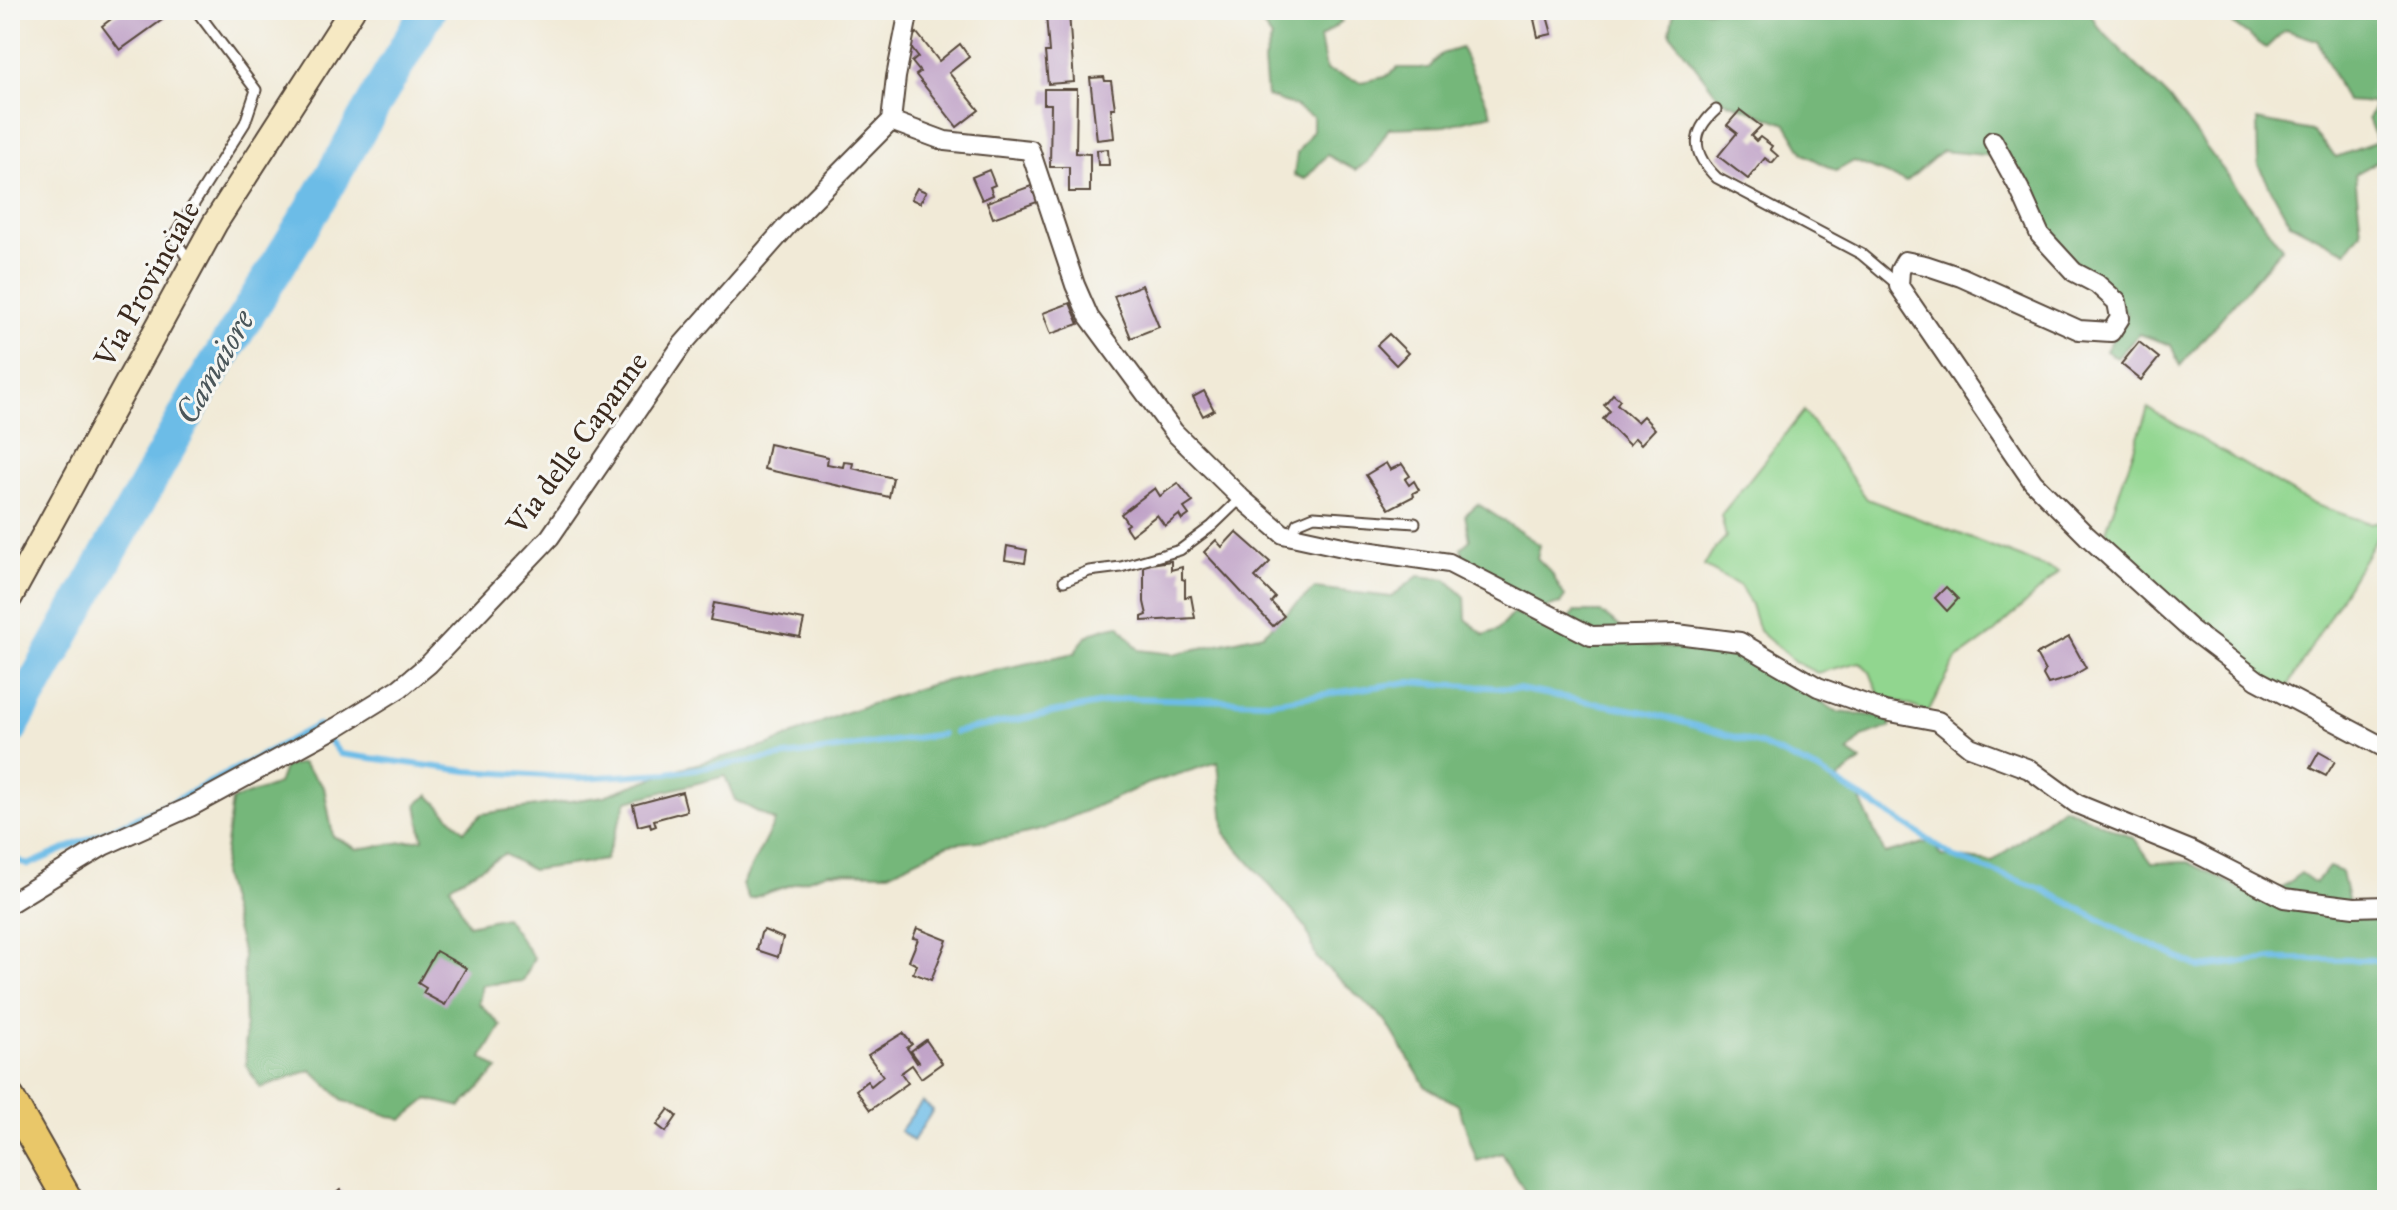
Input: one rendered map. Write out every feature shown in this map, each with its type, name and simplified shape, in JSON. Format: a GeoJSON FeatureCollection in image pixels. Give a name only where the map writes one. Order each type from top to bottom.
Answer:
{"type":"FeatureCollection","features":[{"type":"Feature","properties":{"kind":"main road","name":"Via Provinciale"},"geometry":{"type":"LineString","coordinates":[[10,597],[215,223],[352,10]]}},
{"type":"Feature","properties":{"kind":"main road"},"geometry":{"type":"LineString","coordinates":[[10,1098],[68,1200]]}},
{"type":"Feature","properties":{"kind":"street"},"geometry":{"type":"LineString","coordinates":[[909,10],[891,121],[945,141],[1030,150],[1075,285],[1089,317],[1174,432],[1241,498],[1283,534],[1352,549],[1449,563],[1591,636],[1677,634],[1740,642],[1818,687],[1885,711],[1938,721],[1970,747],[2029,769],[2077,804],[2190,850],[2284,898],[2354,907],[2387,906]]}},
{"type":"Feature","properties":{"kind":"street","name":"Via delle Capanne"},"geometry":{"type":"LineString","coordinates":[[10,903],[103,846],[190,807],[337,727],[400,688],[429,664],[550,537],[682,345],[787,226],[891,121]]}},
{"type":"Feature","properties":{"kind":"street"},"geometry":{"type":"LineString","coordinates":[[1993,141],[2040,235],[2074,272],[2097,284],[2117,302],[2120,318],[2111,332],[2079,330],[1961,277],[1925,265],[1905,261],[1900,270],[1899,286],[2033,482],[2087,536],[2190,629],[2257,680],[2387,749]]}},
{"type":"Feature","properties":{"kind":"lane"},"geometry":{"type":"LineString","coordinates":[[192,265],[173,237],[245,123],[256,90],[196,10]]}},
{"type":"Feature","properties":{"kind":"lane"},"geometry":{"type":"LineString","coordinates":[[1716,110],[1703,122],[1698,138],[1700,161],[1717,178],[1861,254],[1899,286]]}},
{"type":"Feature","properties":{"kind":"lane"},"geometry":{"type":"LineString","coordinates":[[1064,581],[1089,571],[1121,567],[1180,550],[1212,526],[1241,498]]}},
{"type":"Feature","properties":{"kind":"lane"},"geometry":{"type":"LineString","coordinates":[[1291,536],[1297,523],[1314,516],[1415,523]]}},
{"type":"Feature","properties":{"kind":"green space"},"geometry":{"type":"Polygon","coordinates":[[[1226,10],[1323,10],[1342,21],[1320,38],[1326,70],[1361,82],[1385,77],[1398,68],[1429,68],[1441,54],[1461,48],[1492,114],[1445,126],[1389,128],[1368,162],[1355,170],[1327,155],[1305,179],[1294,175],[1297,153],[1313,130],[1313,117],[1267,96],[1264,61],[1272,38],[1253,18],[1226,10]]]}},
{"type":"Feature","properties":{"kind":"green space"},"geometry":{"type":"Polygon","coordinates":[[[1674,10],[2089,10],[2097,26],[2169,98],[2282,248],[2180,366],[2171,345],[2139,334],[2117,358],[2106,351],[2127,314],[2044,232],[2041,201],[2021,171],[2005,157],[1942,151],[1906,182],[1854,161],[1836,171],[1804,154],[1786,124],[1720,99],[1670,33],[1674,10]]]}},
{"type":"Feature","properties":{"kind":"green space"},"geometry":{"type":"Polygon","coordinates":[[[2233,10],[2387,10],[2387,160],[2384,158],[2355,174],[2361,232],[2346,252],[2290,223],[2258,165],[2257,120],[2312,131],[2336,157],[2377,142],[2368,118],[2376,103],[2346,101],[2317,40],[2285,30],[2266,48],[2233,24],[2233,10]]]}},
{"type":"Feature","properties":{"kind":"green space"},"geometry":{"type":"Polygon","coordinates":[[[2148,408],[2310,503],[2369,523],[2387,520],[2287,688],[2252,669],[2102,542],[2148,408]]]}},
{"type":"Feature","properties":{"kind":"green space"},"geometry":{"type":"Polygon","coordinates":[[[1804,411],[1867,499],[2059,572],[1995,632],[1956,660],[1928,712],[1879,695],[1870,672],[1860,662],[1817,673],[1795,662],[1759,631],[1751,605],[1740,586],[1704,566],[1726,537],[1721,515],[1804,411]]]}},
{"type":"Feature","properties":{"kind":"green space"},"geometry":{"type":"Polygon","coordinates":[[[1478,504],[1540,545],[1537,558],[1551,572],[1565,597],[1560,604],[1534,611],[1465,562],[1461,548],[1470,540],[1465,515],[1478,504]]]}},
{"type":"Feature","properties":{"kind":"green space"},"geometry":{"type":"Polygon","coordinates":[[[1418,576],[1446,579],[1465,597],[1466,619],[1484,635],[1498,630],[1513,613],[1561,632],[1574,612],[1600,612],[1647,646],[1748,652],[1837,712],[1887,717],[1891,727],[1862,737],[1848,752],[1861,761],[1833,783],[1857,793],[1885,854],[1932,841],[1941,856],[1992,862],[2063,807],[2134,838],[2152,863],[2188,862],[2264,900],[2301,873],[2315,883],[2329,867],[2342,872],[2351,913],[2387,915],[2387,1200],[1530,1200],[1502,1153],[1477,1161],[1458,1105],[1425,1086],[1386,1021],[1317,959],[1305,926],[1225,834],[1218,762],[1147,784],[1044,829],[1007,838],[949,844],[889,873],[829,872],[749,899],[742,885],[775,821],[735,800],[725,776],[627,801],[605,860],[532,870],[504,854],[450,886],[468,925],[505,917],[534,958],[523,981],[482,985],[479,1003],[501,1026],[482,1058],[498,1069],[461,1107],[428,1099],[402,1120],[344,1101],[311,1070],[260,1088],[246,1065],[243,955],[222,874],[232,800],[278,784],[284,767],[302,763],[324,787],[333,836],[357,849],[423,839],[417,804],[429,795],[464,831],[482,814],[604,796],[681,768],[770,745],[841,714],[932,684],[1075,653],[1088,636],[1105,628],[1119,625],[1139,650],[1174,654],[1263,634],[1315,588],[1391,597],[1418,576]]]}},
{"type":"Feature","properties":{"kind":"water"},"geometry":{"type":"Polygon","coordinates":[[[922,1102],[933,1110],[913,1141],[900,1131],[922,1102]]]}},
{"type":"Feature","properties":{"kind":"building"},"geometry":{"type":"Polygon","coordinates":[[[123,10],[176,10],[120,50],[102,26],[123,10]]]}},
{"type":"Feature","properties":{"kind":"building"},"geometry":{"type":"Polygon","coordinates":[[[1069,13],[1074,82],[1048,84],[1046,15],[1069,13]]]}},
{"type":"Feature","properties":{"kind":"building"},"geometry":{"type":"Polygon","coordinates":[[[1547,16],[1552,34],[1538,37],[1534,19],[1547,16]]]}},
{"type":"Feature","properties":{"kind":"building"},"geometry":{"type":"Polygon","coordinates":[[[917,33],[939,61],[960,44],[969,57],[949,73],[979,110],[957,127],[916,75],[920,72],[912,62],[918,57],[906,41],[917,33]]]}},
{"type":"Feature","properties":{"kind":"building"},"geometry":{"type":"Polygon","coordinates":[[[1104,77],[1105,81],[1111,81],[1115,108],[1111,108],[1114,138],[1097,140],[1090,78],[1104,77]]]}},
{"type":"Feature","properties":{"kind":"building"},"geometry":{"type":"Polygon","coordinates":[[[1044,89],[1077,89],[1076,153],[1090,154],[1090,192],[1069,192],[1069,167],[1050,167],[1051,104],[1044,104],[1044,89]]]}},
{"type":"Feature","properties":{"kind":"building"},"geometry":{"type":"Polygon","coordinates":[[[1740,110],[1761,126],[1751,136],[1756,141],[1760,137],[1772,146],[1770,149],[1778,156],[1772,163],[1765,158],[1748,179],[1718,156],[1737,133],[1727,125],[1740,110]]]}},
{"type":"Feature","properties":{"kind":"building"},"geometry":{"type":"Polygon","coordinates":[[[1108,149],[1109,165],[1098,165],[1097,150],[1108,149]]]}},
{"type":"Feature","properties":{"kind":"building"},"geometry":{"type":"Polygon","coordinates":[[[989,170],[995,185],[990,187],[993,195],[982,200],[972,177],[989,170]]]}},
{"type":"Feature","properties":{"kind":"building"},"geometry":{"type":"Polygon","coordinates":[[[1034,185],[1040,201],[993,218],[987,202],[1034,185]]]}},
{"type":"Feature","properties":{"kind":"building"},"geometry":{"type":"Polygon","coordinates":[[[917,188],[926,192],[920,203],[911,199],[917,188]]]}},
{"type":"Feature","properties":{"kind":"building"},"geometry":{"type":"Polygon","coordinates":[[[1142,285],[1159,327],[1131,338],[1114,296],[1142,285]]]}},
{"type":"Feature","properties":{"kind":"building"},"geometry":{"type":"Polygon","coordinates":[[[1070,303],[1079,324],[1051,334],[1043,313],[1070,303]]]}},
{"type":"Feature","properties":{"kind":"building"},"geometry":{"type":"Polygon","coordinates":[[[1389,334],[1408,353],[1396,365],[1377,345],[1389,334]]]}},
{"type":"Feature","properties":{"kind":"building"},"geometry":{"type":"Polygon","coordinates":[[[2139,342],[2159,358],[2141,380],[2121,364],[2139,342]]]}},
{"type":"Feature","properties":{"kind":"building"},"geometry":{"type":"Polygon","coordinates":[[[1204,391],[1214,410],[1203,416],[1193,397],[1204,391]]]}},
{"type":"Feature","properties":{"kind":"building"},"geometry":{"type":"Polygon","coordinates":[[[1613,394],[1620,400],[1617,404],[1637,422],[1643,416],[1655,429],[1641,444],[1635,438],[1629,445],[1603,419],[1610,411],[1604,405],[1613,394]]]}},
{"type":"Feature","properties":{"kind":"building"},"geometry":{"type":"Polygon","coordinates":[[[769,444],[828,457],[827,464],[843,467],[844,462],[853,463],[852,468],[893,478],[889,497],[764,469],[769,444]]]}},
{"type":"Feature","properties":{"kind":"building"},"geometry":{"type":"Polygon","coordinates":[[[1386,463],[1390,470],[1402,464],[1410,476],[1405,479],[1409,485],[1414,481],[1419,490],[1389,509],[1366,475],[1386,463]]]}},
{"type":"Feature","properties":{"kind":"building"},"geometry":{"type":"Polygon","coordinates":[[[1178,483],[1193,502],[1184,508],[1189,515],[1182,520],[1179,515],[1165,526],[1157,515],[1131,535],[1121,514],[1155,488],[1160,496],[1178,483]]]}},
{"type":"Feature","properties":{"kind":"building"},"geometry":{"type":"Polygon","coordinates":[[[1236,532],[1270,562],[1255,577],[1275,597],[1271,602],[1284,616],[1273,626],[1204,552],[1216,540],[1222,547],[1236,532]]]}},
{"type":"Feature","properties":{"kind":"building"},"geometry":{"type":"Polygon","coordinates":[[[1007,546],[1027,550],[1025,563],[1005,560],[1007,546]]]}},
{"type":"Feature","properties":{"kind":"building"},"geometry":{"type":"Polygon","coordinates":[[[1171,561],[1171,570],[1182,567],[1185,597],[1191,596],[1195,618],[1142,621],[1142,617],[1147,615],[1144,565],[1171,561]]]}},
{"type":"Feature","properties":{"kind":"building"},"geometry":{"type":"Polygon","coordinates":[[[1946,587],[1958,599],[1947,611],[1935,598],[1946,587]]]}},
{"type":"Feature","properties":{"kind":"building"},"geometry":{"type":"Polygon","coordinates":[[[714,603],[804,620],[800,637],[710,620],[714,603]]]}},
{"type":"Feature","properties":{"kind":"building"},"geometry":{"type":"Polygon","coordinates":[[[2069,637],[2086,668],[2069,678],[2048,684],[2036,655],[2069,637]]]}},
{"type":"Feature","properties":{"kind":"building"},"geometry":{"type":"Polygon","coordinates":[[[2319,752],[2335,761],[2326,776],[2310,768],[2319,752]]]}},
{"type":"Feature","properties":{"kind":"building"},"geometry":{"type":"Polygon","coordinates":[[[682,792],[687,811],[654,820],[656,826],[651,828],[650,823],[638,826],[633,805],[682,792]]]}},
{"type":"Feature","properties":{"kind":"building"},"geometry":{"type":"Polygon","coordinates":[[[917,928],[947,940],[931,980],[913,973],[917,965],[909,961],[918,939],[913,938],[917,928]]]}},
{"type":"Feature","properties":{"kind":"building"},"geometry":{"type":"Polygon","coordinates":[[[764,930],[783,938],[778,957],[757,950],[764,930]]]}},
{"type":"Feature","properties":{"kind":"building"},"geometry":{"type":"Polygon","coordinates":[[[436,951],[466,968],[445,1005],[423,993],[426,988],[418,983],[436,951]]]}},
{"type":"Feature","properties":{"kind":"building"},"geometry":{"type":"Polygon","coordinates":[[[903,1033],[912,1044],[907,1048],[917,1063],[911,1051],[926,1040],[942,1063],[921,1078],[912,1065],[901,1073],[908,1083],[870,1110],[856,1090],[867,1081],[871,1086],[883,1076],[868,1055],[903,1033]]]}},
{"type":"Feature","properties":{"kind":"building"},"geometry":{"type":"Polygon","coordinates":[[[669,1109],[677,1116],[666,1132],[657,1125],[669,1109]]]}},
{"type":"Feature","properties":{"kind":"building"},"geometry":{"type":"Polygon","coordinates":[[[340,1190],[349,1200],[328,1200],[340,1190]]]}},
{"type":"Feature","properties":{"kind":"waterway","name":"Camaiore"},"geometry":{"type":"LineString","coordinates":[[10,728],[202,387],[322,194],[428,10]]}},
{"type":"Feature","properties":{"kind":"waterway"},"geometry":{"type":"LineString","coordinates":[[955,732],[1128,698],[1271,702],[1408,682],[1518,689],[1651,713],[1762,745],[1817,770],[1953,857],[2042,889],[2133,937],[2199,967],[2273,959],[2372,960],[2387,965]]}},
{"type":"Feature","properties":{"kind":"waterway"},"geometry":{"type":"LineString","coordinates":[[10,856],[28,865],[171,803],[318,725],[340,754],[467,771],[581,778],[667,773],[942,734]]}}]}
